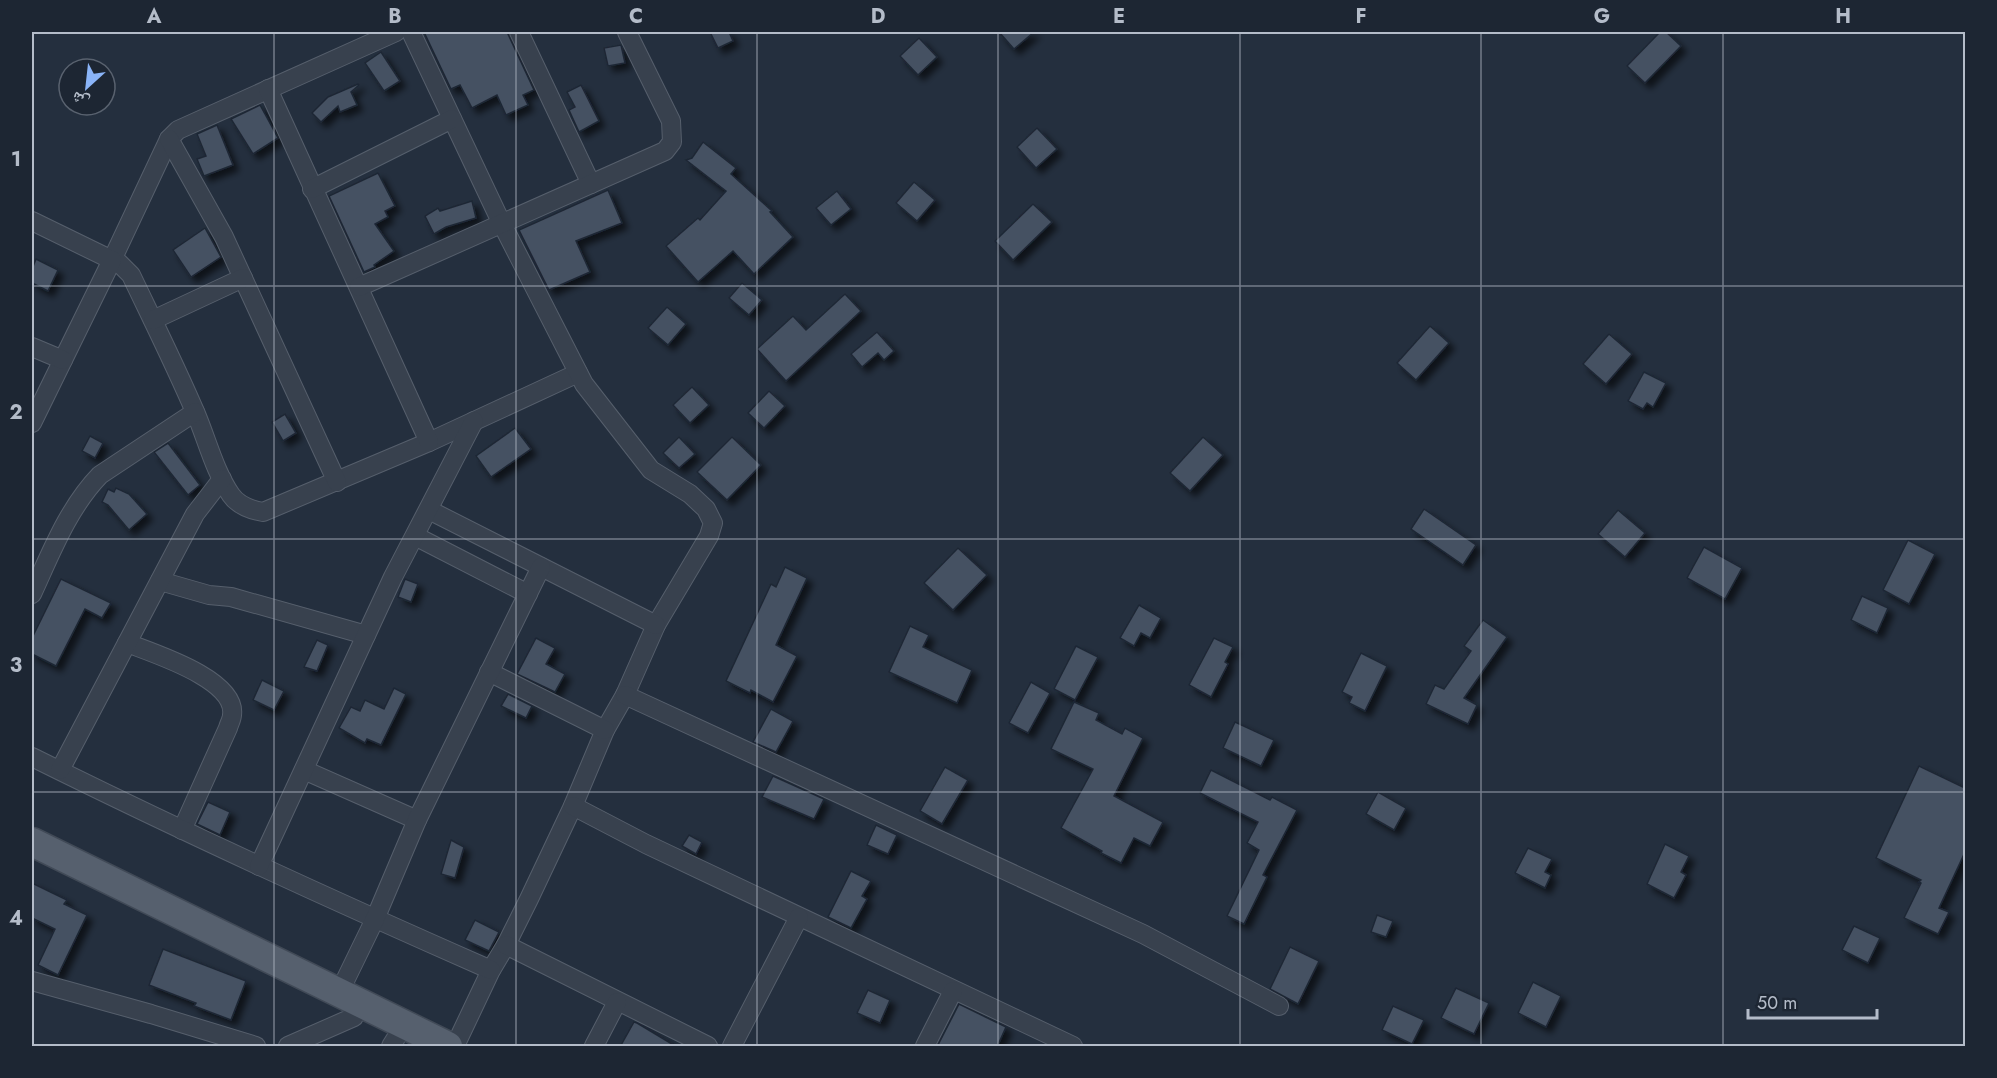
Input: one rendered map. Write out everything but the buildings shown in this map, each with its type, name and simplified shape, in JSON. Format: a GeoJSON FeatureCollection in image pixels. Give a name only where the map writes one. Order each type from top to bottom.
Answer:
{"type":"FeatureCollection","features":[{"type":"Feature","properties":{"kind":"main road"},"geometry":{"type":"LineString","coordinates":[[32,842],[346,1005],[400,1044]]}},
{"type":"Feature","properties":{"kind":"main road"},"geometry":{"type":"LineString","coordinates":[[32,863],[346,1005],[448,1047]]}},
{"type":"Feature","properties":{"kind":"street"},"geometry":{"type":"LineString","coordinates":[[32,423],[170,139],[178,130],[396,32]]}},
{"type":"Feature","properties":{"kind":"street"},"geometry":{"type":"LineString","coordinates":[[411,32],[501,222],[584,384],[651,470],[690,494],[706,509],[713,523],[709,537],[656,625],[625,694],[605,730],[573,806],[455,1047]]}},
{"type":"Feature","properties":{"kind":"street"},"geometry":{"type":"LineString","coordinates":[[519,32],[591,184]]}},
{"type":"Feature","properties":{"kind":"street"},"geometry":{"type":"LineString","coordinates":[[359,287],[664,151],[672,142],[671,121],[627,32]]}},
{"type":"Feature","properties":{"kind":"street"},"geometry":{"type":"LineString","coordinates":[[268,89],[429,442]]}},
{"type":"Feature","properties":{"kind":"street"},"geometry":{"type":"LineString","coordinates":[[312,189],[452,119]]}},
{"type":"Feature","properties":{"kind":"street"},"geometry":{"type":"LineString","coordinates":[[170,139],[224,237],[337,482]]}},
{"type":"Feature","properties":{"kind":"street"},"geometry":{"type":"LineString","coordinates":[[32,220],[119,263],[131,275],[195,412],[222,479],[232,496],[254,511],[263,512],[337,482],[578,373]]}},
{"type":"Feature","properties":{"kind":"street"},"geometry":{"type":"LineString","coordinates":[[153,320],[243,278]]}},
{"type":"Feature","properties":{"kind":"street"},"geometry":{"type":"LineString","coordinates":[[32,347],[63,360]]}},
{"type":"Feature","properties":{"kind":"street"},"geometry":{"type":"LineString","coordinates":[[32,594],[66,523],[81,496],[91,484],[100,475],[195,412]]}},
{"type":"Feature","properties":{"kind":"street"},"geometry":{"type":"LineString","coordinates":[[259,866],[393,577],[474,421]]}},
{"type":"Feature","properties":{"kind":"street"},"geometry":{"type":"LineString","coordinates":[[60,770],[195,514],[222,479]]}},
{"type":"Feature","properties":{"kind":"street"},"geometry":{"type":"LineString","coordinates":[[429,510],[656,625]]}},
{"type":"Feature","properties":{"kind":"street"},"geometry":{"type":"LineString","coordinates":[[415,536],[528,594]]}},
{"type":"Feature","properties":{"kind":"street"},"geometry":{"type":"LineString","coordinates":[[288,1047],[346,1005],[375,919],[417,820],[541,567]]}},
{"type":"Feature","properties":{"kind":"street"},"geometry":{"type":"LineString","coordinates":[[160,581],[208,595],[231,597],[366,635]]}},
{"type":"Feature","properties":{"kind":"street"},"geometry":{"type":"LineString","coordinates":[[127,643],[181,665],[209,680],[224,692],[231,703],[233,714],[228,728],[182,830]]}},
{"type":"Feature","properties":{"kind":"street"},"geometry":{"type":"LineString","coordinates":[[489,672],[605,730]]}},
{"type":"Feature","properties":{"kind":"street"},"geometry":{"type":"LineString","coordinates":[[625,694],[1143,934],[1278,1006]]}},
{"type":"Feature","properties":{"kind":"street"},"geometry":{"type":"LineString","coordinates":[[32,756],[259,866],[491,970]]}},
{"type":"Feature","properties":{"kind":"street"},"geometry":{"type":"LineString","coordinates":[[304,770],[417,820]]}},
{"type":"Feature","properties":{"kind":"street"},"geometry":{"type":"LineString","coordinates":[[573,806],[646,844],[1073,1047]]}},
{"type":"Feature","properties":{"kind":"street"},"geometry":{"type":"LineString","coordinates":[[732,1047],[799,917]]}},
{"type":"Feature","properties":{"kind":"street"},"geometry":{"type":"LineString","coordinates":[[506,945],[708,1047]]}},
{"type":"Feature","properties":{"kind":"street"},"geometry":{"type":"LineString","coordinates":[[32,981],[151,1014],[256,1047]]}},
{"type":"Feature","properties":{"kind":"street"},"geometry":{"type":"LineString","coordinates":[[925,1047],[953,991]]}},
{"type":"Feature","properties":{"kind":"street"},"geometry":{"type":"LineString","coordinates":[[594,1047],[618,1002]]}}]}
